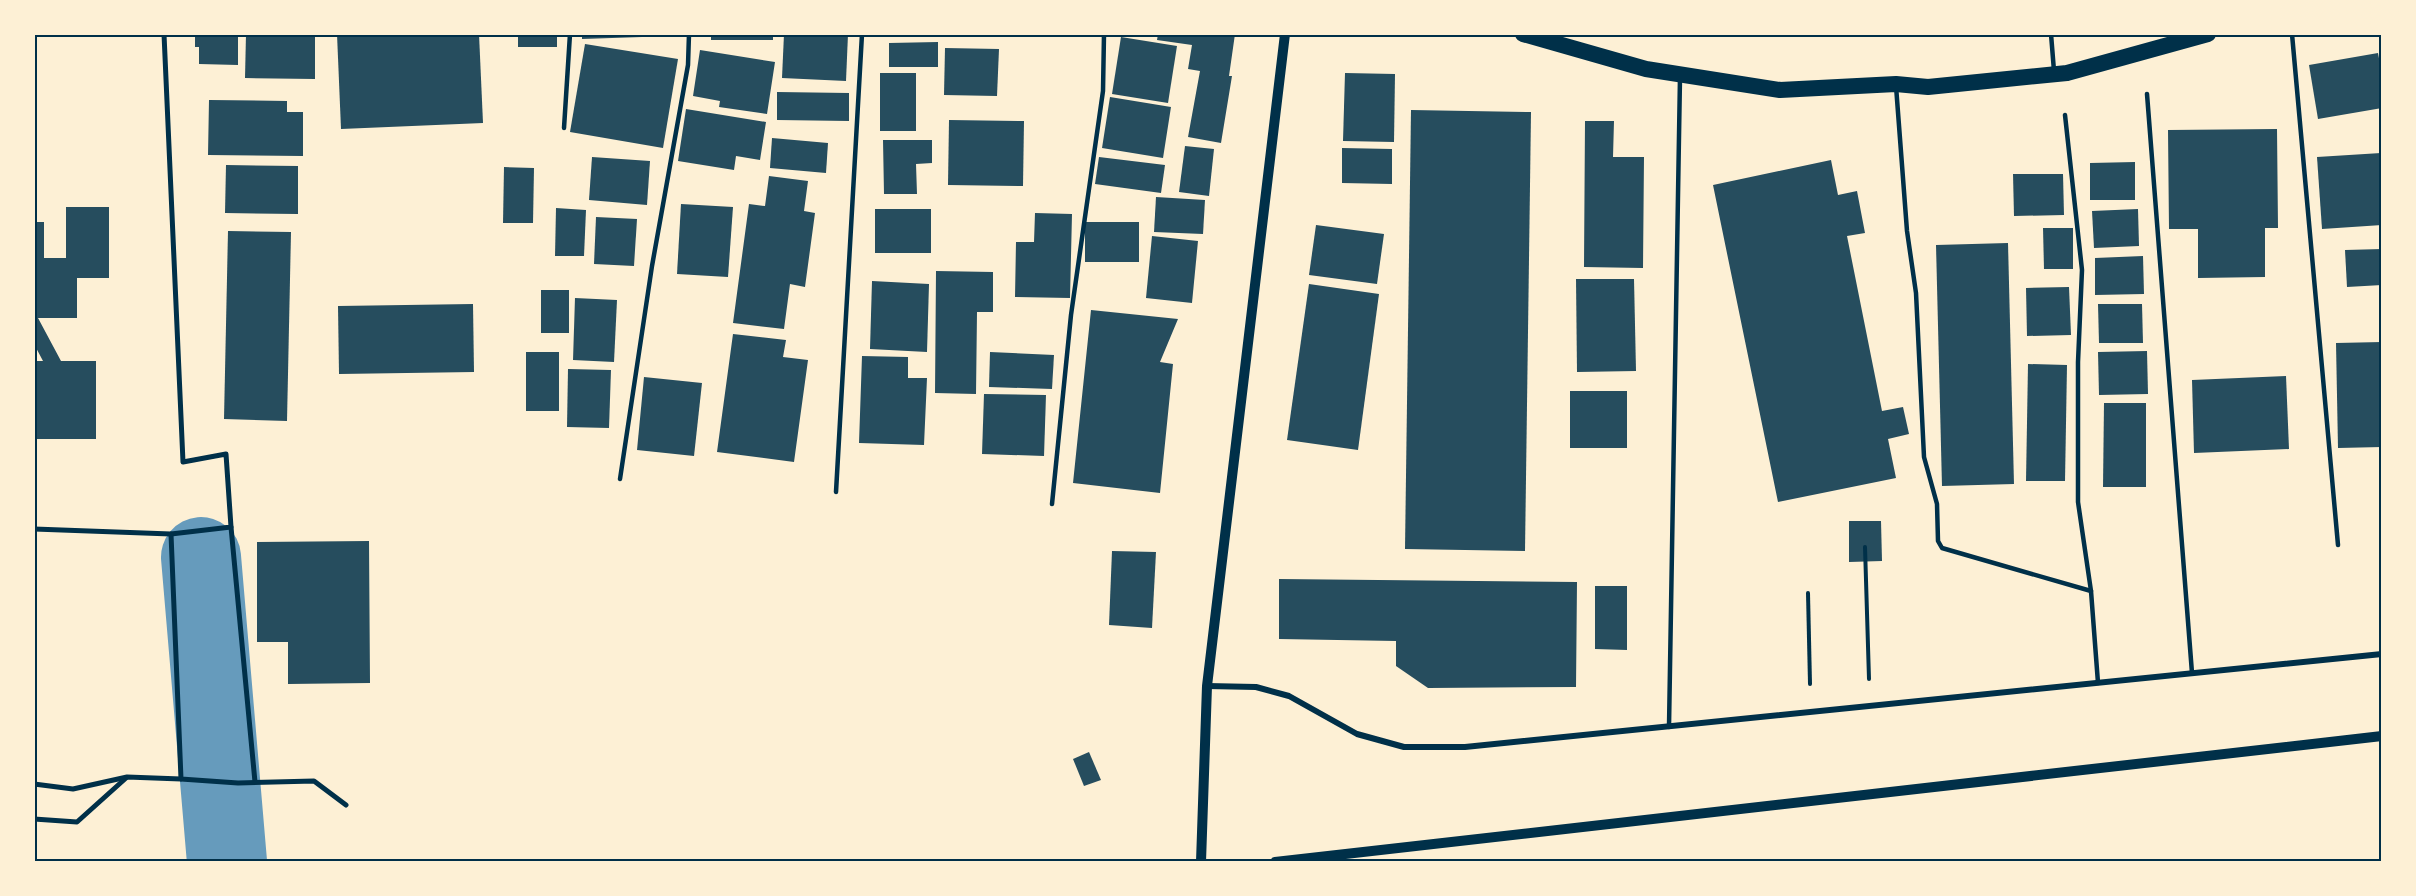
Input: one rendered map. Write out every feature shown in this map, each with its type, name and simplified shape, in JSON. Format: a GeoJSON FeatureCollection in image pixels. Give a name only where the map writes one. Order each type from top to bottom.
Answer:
{"type":"FeatureCollection","features":[{"type":"Feature","properties":{"kind":"highway"},"geometry":{"type":"LineString","coordinates":[[1523,34],[1646,69],[1780,90],[1896,84],[1928,87],[2054,74],[2208,34]]}},
{"type":"Feature","properties":{"kind":"street"},"geometry":{"type":"LineString","coordinates":[[164,34],[183,462],[226,454],[255,782]]}},
{"type":"Feature","properties":{"kind":"street"},"geometry":{"type":"LineString","coordinates":[[1201,861],[1207,686],[1285,34]]}},
{"type":"Feature","properties":{"kind":"street"},"geometry":{"type":"LineString","coordinates":[[34,529],[171,534],[231,527]]}},
{"type":"Feature","properties":{"kind":"street"},"geometry":{"type":"LineString","coordinates":[[171,534],[180,779]]}},
{"type":"Feature","properties":{"kind":"street"},"geometry":{"type":"LineString","coordinates":[[1207,686],[1256,687],[1289,696],[1358,734],[1404,747],[1465,747],[2382,654]]}},
{"type":"Feature","properties":{"kind":"street"},"geometry":{"type":"LineString","coordinates":[[1275,861],[2382,736]]}},
{"type":"Feature","properties":{"kind":"street"},"geometry":{"type":"LineString","coordinates":[[34,784],[73,789],[128,777],[238,783],[314,781],[346,806]]}},
{"type":"Feature","properties":{"kind":"street"},"geometry":{"type":"LineString","coordinates":[[34,819],[77,822],[128,777]]}},
{"type":"Feature","properties":{"kind":"lane"},"geometry":{"type":"LineString","coordinates":[[564,128],[570,34]]}},
{"type":"Feature","properties":{"kind":"lane"},"geometry":{"type":"LineString","coordinates":[[620,479],[652,266],[688,65],[689,34]]}},
{"type":"Feature","properties":{"kind":"lane"},"geometry":{"type":"LineString","coordinates":[[836,492],[862,34]]}},
{"type":"Feature","properties":{"kind":"lane"},"geometry":{"type":"LineString","coordinates":[[1052,504],[1071,315],[1103,91],[1104,34]]}},
{"type":"Feature","properties":{"kind":"lane"},"geometry":{"type":"LineString","coordinates":[[2051,34],[2054,74]]}},
{"type":"Feature","properties":{"kind":"lane"},"geometry":{"type":"LineString","coordinates":[[2292,34],[2338,545]]}},
{"type":"Feature","properties":{"kind":"lane"},"geometry":{"type":"LineString","coordinates":[[1669,727],[1680,74]]}},
{"type":"Feature","properties":{"kind":"lane"},"geometry":{"type":"LineString","coordinates":[[1896,84],[1907,231],[1916,292],[1924,457],[1937,504],[1938,541],[1942,548],[2091,591]]}},
{"type":"Feature","properties":{"kind":"lane"},"geometry":{"type":"LineString","coordinates":[[2147,94],[2192,673]]}},
{"type":"Feature","properties":{"kind":"lane"},"geometry":{"type":"LineString","coordinates":[[2065,115],[2082,270],[2078,362],[2078,502],[2091,591],[2098,683]]}},
{"type":"Feature","properties":{"kind":"path"},"geometry":{"type":"LineString","coordinates":[[1865,547],[1869,679]]}},
{"type":"Feature","properties":{"kind":"path"},"geometry":{"type":"LineString","coordinates":[[1808,593],[1810,684]]}},
{"type":"Feature","properties":{"kind":"building"},"geometry":{"type":"Polygon","coordinates":[[[195,34],[238,34],[238,65],[199,64],[199,47],[195,47],[195,34]]]}},
{"type":"Feature","properties":{"kind":"building"},"geometry":{"type":"Polygon","coordinates":[[[246,34],[315,34],[315,79],[245,78],[246,34]]]}},
{"type":"Feature","properties":{"kind":"building"},"geometry":{"type":"Polygon","coordinates":[[[337,34],[479,34],[483,123],[341,129],[337,34]]]}},
{"type":"Feature","properties":{"kind":"building"},"geometry":{"type":"Polygon","coordinates":[[[518,34],[557,34],[557,47],[518,47],[518,34]]]}},
{"type":"Feature","properties":{"kind":"building"},"geometry":{"type":"Polygon","coordinates":[[[582,34],[642,34],[642,37],[582,39],[582,34]]]}},
{"type":"Feature","properties":{"kind":"building"},"geometry":{"type":"Polygon","coordinates":[[[711,34],[773,34],[773,40],[711,40],[711,34]]]}},
{"type":"Feature","properties":{"kind":"building"},"geometry":{"type":"Polygon","coordinates":[[[784,34],[848,34],[846,81],[782,78],[784,34]]]}},
{"type":"Feature","properties":{"kind":"building"},"geometry":{"type":"Polygon","coordinates":[[[1158,34],[1235,34],[1229,76],[1232,76],[1221,143],[1188,137],[1200,71],[1188,69],[1192,45],[1157,40],[1158,34]]]}},
{"type":"Feature","properties":{"kind":"building"},"geometry":{"type":"Polygon","coordinates":[[[1121,37],[1177,46],[1168,103],[1112,94],[1121,37]]]}},
{"type":"Feature","properties":{"kind":"building"},"geometry":{"type":"Polygon","coordinates":[[[938,42],[938,67],[889,67],[889,43],[938,42]]]}},
{"type":"Feature","properties":{"kind":"building"},"geometry":{"type":"Polygon","coordinates":[[[585,44],[678,59],[663,148],[570,132],[585,44]]]}},
{"type":"Feature","properties":{"kind":"building"},"geometry":{"type":"Polygon","coordinates":[[[945,48],[999,49],[997,96],[944,95],[945,48]]]}},
{"type":"Feature","properties":{"kind":"building"},"geometry":{"type":"Polygon","coordinates":[[[700,50],[775,62],[767,114],[719,107],[720,101],[693,96],[700,50]]]}},
{"type":"Feature","properties":{"kind":"building"},"geometry":{"type":"Polygon","coordinates":[[[2378,53],[2382,75],[2382,108],[2318,119],[2309,65],[2378,53]]]}},
{"type":"Feature","properties":{"kind":"building"},"geometry":{"type":"Polygon","coordinates":[[[880,73],[916,73],[916,131],[880,131],[880,73]]]}},
{"type":"Feature","properties":{"kind":"building"},"geometry":{"type":"Polygon","coordinates":[[[1345,73],[1395,74],[1394,142],[1343,141],[1345,73]]]}},
{"type":"Feature","properties":{"kind":"building"},"geometry":{"type":"Polygon","coordinates":[[[777,92],[849,93],[849,121],[777,120],[777,92]]]}},
{"type":"Feature","properties":{"kind":"building"},"geometry":{"type":"Polygon","coordinates":[[[1110,97],[1171,107],[1163,158],[1102,148],[1110,97]]]}},
{"type":"Feature","properties":{"kind":"building"},"geometry":{"type":"Polygon","coordinates":[[[209,100],[287,101],[287,112],[303,112],[303,156],[208,155],[209,100]]]}},
{"type":"Feature","properties":{"kind":"building"},"geometry":{"type":"Polygon","coordinates":[[[686,109],[766,122],[760,160],[736,156],[734,170],[678,161],[686,109]]]}},
{"type":"Feature","properties":{"kind":"building"},"geometry":{"type":"Polygon","coordinates":[[[1411,110],[1531,112],[1525,551],[1405,549],[1411,110]]]}},
{"type":"Feature","properties":{"kind":"building"},"geometry":{"type":"Polygon","coordinates":[[[949,120],[1024,121],[1023,186],[948,185],[949,120]]]}},
{"type":"Feature","properties":{"kind":"building"},"geometry":{"type":"Polygon","coordinates":[[[1585,121],[1614,121],[1613,157],[1644,157],[1643,268],[1584,267],[1585,121]]]}},
{"type":"Feature","properties":{"kind":"building"},"geometry":{"type":"Polygon","coordinates":[[[2277,129],[2278,228],[2265,228],[2265,277],[2198,278],[2198,229],[2169,229],[2168,130],[2277,129]]]}},
{"type":"Feature","properties":{"kind":"building"},"geometry":{"type":"Polygon","coordinates":[[[772,138],[828,143],[826,173],[770,168],[772,138]]]}},
{"type":"Feature","properties":{"kind":"building"},"geometry":{"type":"Polygon","coordinates":[[[883,140],[932,140],[932,163],[916,164],[917,194],[884,194],[883,140]]]}},
{"type":"Feature","properties":{"kind":"building"},"geometry":{"type":"Polygon","coordinates":[[[1185,146],[1214,149],[1209,196],[1179,192],[1185,146]]]}},
{"type":"Feature","properties":{"kind":"building"},"geometry":{"type":"Polygon","coordinates":[[[1342,148],[1392,149],[1392,184],[1342,183],[1342,148]]]}},
{"type":"Feature","properties":{"kind":"building"},"geometry":{"type":"Polygon","coordinates":[[[2381,153],[2382,225],[2322,229],[2317,157],[2381,153]]]}},
{"type":"Feature","properties":{"kind":"building"},"geometry":{"type":"Polygon","coordinates":[[[592,157],[650,161],[647,205],[589,200],[592,157]]]}},
{"type":"Feature","properties":{"kind":"building"},"geometry":{"type":"Polygon","coordinates":[[[1099,157],[1165,165],[1161,193],[1095,184],[1099,157]]]}},
{"type":"Feature","properties":{"kind":"building"},"geometry":{"type":"Polygon","coordinates":[[[1831,160],[1838,195],[1857,191],[1865,233],[1847,236],[1882,411],[1903,407],[1909,434],[1888,439],[1896,478],[1778,502],[1713,185],[1831,160]]]}},
{"type":"Feature","properties":{"kind":"building"},"geometry":{"type":"Polygon","coordinates":[[[2135,162],[2135,200],[2090,200],[2090,163],[2135,162]]]}},
{"type":"Feature","properties":{"kind":"building"},"geometry":{"type":"Polygon","coordinates":[[[226,165],[298,166],[298,214],[225,213],[226,165]]]}},
{"type":"Feature","properties":{"kind":"building"},"geometry":{"type":"Polygon","coordinates":[[[504,167],[534,168],[533,223],[503,223],[504,167]]]}},
{"type":"Feature","properties":{"kind":"building"},"geometry":{"type":"Polygon","coordinates":[[[2013,174],[2063,174],[2064,215],[2014,216],[2013,174]]]}},
{"type":"Feature","properties":{"kind":"building"},"geometry":{"type":"Polygon","coordinates":[[[769,176],[808,181],[804,211],[815,213],[805,287],[790,284],[784,329],[733,323],[749,204],[765,206],[769,176]]]}},
{"type":"Feature","properties":{"kind":"building"},"geometry":{"type":"Polygon","coordinates":[[[1156,197],[1205,200],[1203,234],[1154,232],[1156,197]]]}},
{"type":"Feature","properties":{"kind":"building"},"geometry":{"type":"Polygon","coordinates":[[[681,204],[733,207],[728,277],[677,274],[681,204]]]}},
{"type":"Feature","properties":{"kind":"building"},"geometry":{"type":"Polygon","coordinates":[[[66,207],[109,207],[109,278],[77,278],[77,318],[38,318],[61,361],[96,361],[96,439],[34,439],[34,361],[43,361],[34,344],[34,222],[44,222],[44,258],[66,258],[66,207]]]}},
{"type":"Feature","properties":{"kind":"building"},"geometry":{"type":"Polygon","coordinates":[[[556,208],[586,210],[584,256],[555,256],[556,208]]]}},
{"type":"Feature","properties":{"kind":"building"},"geometry":{"type":"Polygon","coordinates":[[[875,209],[931,209],[931,253],[875,253],[875,209]]]}},
{"type":"Feature","properties":{"kind":"building"},"geometry":{"type":"Polygon","coordinates":[[[2138,209],[2139,246],[2094,248],[2092,211],[2138,209]]]}},
{"type":"Feature","properties":{"kind":"building"},"geometry":{"type":"Polygon","coordinates":[[[1035,213],[1072,214],[1070,298],[1015,297],[1016,242],[1034,242],[1035,213]]]}},
{"type":"Feature","properties":{"kind":"building"},"geometry":{"type":"Polygon","coordinates":[[[596,217],[637,219],[634,266],[594,264],[596,217]]]}},
{"type":"Feature","properties":{"kind":"building"},"geometry":{"type":"Polygon","coordinates":[[[1085,222],[1139,222],[1139,262],[1085,262],[1085,222]]]}},
{"type":"Feature","properties":{"kind":"building"},"geometry":{"type":"Polygon","coordinates":[[[1316,225],[1384,234],[1377,284],[1309,275],[1316,225]]]}},
{"type":"Feature","properties":{"kind":"building"},"geometry":{"type":"Polygon","coordinates":[[[2043,228],[2073,228],[2073,269],[2044,269],[2043,228]]]}},
{"type":"Feature","properties":{"kind":"building"},"geometry":{"type":"Polygon","coordinates":[[[228,231],[291,232],[287,421],[224,419],[228,231]]]}},
{"type":"Feature","properties":{"kind":"building"},"geometry":{"type":"Polygon","coordinates":[[[1152,236],[1198,241],[1192,303],[1146,298],[1152,236]]]}},
{"type":"Feature","properties":{"kind":"building"},"geometry":{"type":"Polygon","coordinates":[[[2008,243],[2014,484],[1942,486],[1936,245],[2008,243]]]}},
{"type":"Feature","properties":{"kind":"building"},"geometry":{"type":"Polygon","coordinates":[[[2382,249],[2382,285],[2347,287],[2345,250],[2382,249]]]}},
{"type":"Feature","properties":{"kind":"building"},"geometry":{"type":"Polygon","coordinates":[[[2143,256],[2144,294],[2095,295],[2095,258],[2143,256]]]}},
{"type":"Feature","properties":{"kind":"building"},"geometry":{"type":"Polygon","coordinates":[[[936,271],[993,272],[993,312],[977,312],[976,394],[935,393],[936,271]]]}},
{"type":"Feature","properties":{"kind":"building"},"geometry":{"type":"Polygon","coordinates":[[[1576,279],[1634,279],[1636,371],[1577,372],[1576,279]]]}},
{"type":"Feature","properties":{"kind":"building"},"geometry":{"type":"Polygon","coordinates":[[[872,281],[929,284],[927,352],[870,349],[872,281]]]}},
{"type":"Feature","properties":{"kind":"building"},"geometry":{"type":"Polygon","coordinates":[[[1309,284],[1379,294],[1358,450],[1287,440],[1309,284]]]}},
{"type":"Feature","properties":{"kind":"building"},"geometry":{"type":"Polygon","coordinates":[[[2069,287],[2071,335],[2027,336],[2026,288],[2069,287]]]}},
{"type":"Feature","properties":{"kind":"building"},"geometry":{"type":"Polygon","coordinates":[[[541,290],[569,290],[569,333],[541,333],[541,290]]]}},
{"type":"Feature","properties":{"kind":"building"},"geometry":{"type":"Polygon","coordinates":[[[575,298],[617,300],[614,362],[573,360],[575,298]]]}},
{"type":"Feature","properties":{"kind":"building"},"geometry":{"type":"Polygon","coordinates":[[[473,304],[474,372],[339,374],[338,306],[473,304]]]}},
{"type":"Feature","properties":{"kind":"building"},"geometry":{"type":"Polygon","coordinates":[[[2098,304],[2142,304],[2143,343],[2099,343],[2098,304]]]}},
{"type":"Feature","properties":{"kind":"building"},"geometry":{"type":"Polygon","coordinates":[[[1091,310],[1178,319],[1160,362],[1173,364],[1160,493],[1073,483],[1091,310]]]}},
{"type":"Feature","properties":{"kind":"building"},"geometry":{"type":"Polygon","coordinates":[[[733,334],[786,340],[783,357],[808,360],[794,462],[717,452],[733,334]]]}},
{"type":"Feature","properties":{"kind":"building"},"geometry":{"type":"Polygon","coordinates":[[[2382,342],[2382,447],[2338,448],[2336,343],[2382,342]]]}},
{"type":"Feature","properties":{"kind":"building"},"geometry":{"type":"Polygon","coordinates":[[[2147,351],[2148,394],[2099,395],[2098,352],[2147,351]]]}},
{"type":"Feature","properties":{"kind":"building"},"geometry":{"type":"Polygon","coordinates":[[[526,352],[559,352],[559,411],[526,411],[526,352]]]}},
{"type":"Feature","properties":{"kind":"building"},"geometry":{"type":"Polygon","coordinates":[[[990,352],[1054,355],[1052,389],[989,387],[990,352]]]}},
{"type":"Feature","properties":{"kind":"building"},"geometry":{"type":"Polygon","coordinates":[[[862,356],[908,357],[908,378],[927,378],[924,445],[859,443],[862,356]]]}},
{"type":"Feature","properties":{"kind":"building"},"geometry":{"type":"Polygon","coordinates":[[[2028,364],[2067,365],[2065,481],[2026,481],[2028,364]]]}},
{"type":"Feature","properties":{"kind":"building"},"geometry":{"type":"Polygon","coordinates":[[[568,369],[611,370],[609,428],[567,427],[568,369]]]}},
{"type":"Feature","properties":{"kind":"building"},"geometry":{"type":"Polygon","coordinates":[[[2286,376],[2289,449],[2194,453],[2192,380],[2286,376]]]}},
{"type":"Feature","properties":{"kind":"building"},"geometry":{"type":"Polygon","coordinates":[[[644,377],[702,383],[694,456],[637,450],[644,377]]]}},
{"type":"Feature","properties":{"kind":"building"},"geometry":{"type":"Polygon","coordinates":[[[1570,391],[1627,391],[1627,448],[1570,448],[1570,391]]]}},
{"type":"Feature","properties":{"kind":"building"},"geometry":{"type":"Polygon","coordinates":[[[984,394],[1046,395],[1044,456],[982,454],[984,394]]]}},
{"type":"Feature","properties":{"kind":"building"},"geometry":{"type":"Polygon","coordinates":[[[2104,403],[2146,403],[2146,487],[2103,487],[2104,403]]]}},
{"type":"Feature","properties":{"kind":"building"},"geometry":{"type":"Polygon","coordinates":[[[1849,521],[1881,521],[1882,561],[1849,562],[1849,521]]]}},
{"type":"Feature","properties":{"kind":"building"},"geometry":{"type":"Polygon","coordinates":[[[369,541],[370,683],[288,684],[288,642],[257,642],[257,542],[369,541]]]}},
{"type":"Feature","properties":{"kind":"building"},"geometry":{"type":"Polygon","coordinates":[[[1112,551],[1156,552],[1152,628],[1109,625],[1112,551]]]}},
{"type":"Feature","properties":{"kind":"building"},"geometry":{"type":"Polygon","coordinates":[[[1279,579],[1577,582],[1576,687],[1428,688],[1396,666],[1396,641],[1279,639],[1279,579]]]}},
{"type":"Feature","properties":{"kind":"building"},"geometry":{"type":"Polygon","coordinates":[[[1595,586],[1627,586],[1627,650],[1595,649],[1595,586]]]}},
{"type":"Feature","properties":{"kind":"building"},"geometry":{"type":"Polygon","coordinates":[[[1089,752],[1101,780],[1084,786],[1073,759],[1089,752]]]}},
{"type":"Feature","properties":{"kind":"waterway"},"geometry":{"type":"LineString","coordinates":[[201,557],[227,862]]}}]}
